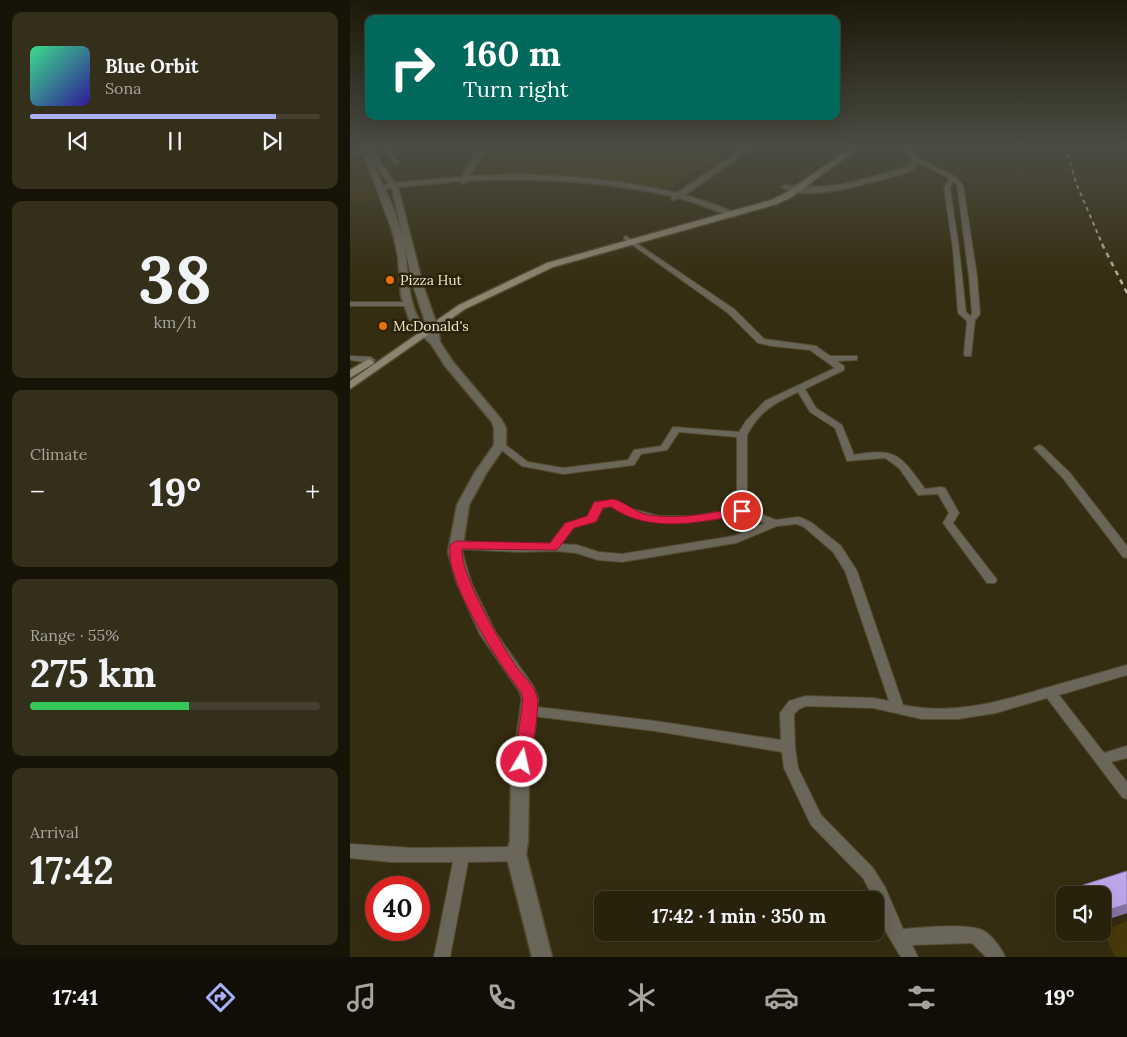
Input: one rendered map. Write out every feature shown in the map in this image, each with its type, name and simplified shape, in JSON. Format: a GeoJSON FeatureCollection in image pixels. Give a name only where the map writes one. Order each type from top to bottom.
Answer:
{"type":"FeatureCollection","features":[{"type":"Feature","properties":{"kind":"main road"},"geometry":{"type":"LineString","coordinates":[[725,215],[763,201],[778,192]]}},
{"type":"Feature","properties":{"kind":"main road"},"geometry":{"type":"LineString","coordinates":[[350,386],[462,307],[528,274],[550,265],[629,240],[774,202],[793,192]]}},
{"type":"Feature","properties":{"kind":"main road"},"geometry":{"type":"LineString","coordinates":[[350,375],[371,360],[429,331]]}},
{"type":"Feature","properties":{"kind":"street"},"geometry":{"type":"LineString","coordinates":[[384,192],[399,242],[407,304],[429,331],[449,364],[497,421],[500,428],[500,445],[481,472],[463,505],[455,552],[464,583],[488,634],[527,690],[530,700],[520,778],[516,854],[542,957]]}},
{"type":"Feature","properties":{"kind":"street"},"geometry":{"type":"LineString","coordinates":[[396,192],[429,331]]}},
{"type":"Feature","properties":{"kind":"street"},"geometry":{"type":"LineString","coordinates":[[643,192],[673,196],[725,215]]}},
{"type":"Feature","properties":{"kind":"street"},"geometry":{"type":"LineString","coordinates":[[673,196],[679,192]]}},
{"type":"Feature","properties":{"kind":"street"},"geometry":{"type":"LineString","coordinates":[[673,196],[680,192]]}},
{"type":"Feature","properties":{"kind":"street"},"geometry":{"type":"LineString","coordinates":[[948,192],[956,249],[962,313],[971,320]]}},
{"type":"Feature","properties":{"kind":"street"},"geometry":{"type":"LineString","coordinates":[[961,192],[976,314],[971,320],[968,354]]}},
{"type":"Feature","properties":{"kind":"street"},"geometry":{"type":"LineString","coordinates":[[629,240],[731,311],[761,341],[772,344],[813,348],[841,368],[768,403],[749,423],[742,435],[742,511]]}},
{"type":"Feature","properties":{"kind":"street"},"geometry":{"type":"LineString","coordinates":[[956,249],[969,250]]}},
{"type":"Feature","properties":{"kind":"street"},"geometry":{"type":"LineString","coordinates":[[350,304],[407,304]]}},
{"type":"Feature","properties":{"kind":"street"},"geometry":{"type":"LineString","coordinates":[[350,358],[371,360]]}},
{"type":"Feature","properties":{"kind":"street"},"geometry":{"type":"LineString","coordinates":[[828,359],[854,358]]}},
{"type":"Feature","properties":{"kind":"street"},"geometry":{"type":"LineString","coordinates":[[800,388],[813,410],[839,427],[850,458],[886,455],[893,458],[901,466],[922,493],[941,490],[954,513],[948,524],[991,580]]}},
{"type":"Feature","properties":{"kind":"street"},"geometry":{"type":"LineString","coordinates":[[500,445],[525,464],[563,471],[630,462],[637,452],[664,448],[676,429],[742,435]]}},
{"type":"Feature","properties":{"kind":"street"},"geometry":{"type":"LineString","coordinates":[[1039,448],[1066,475],[1127,554]]}},
{"type":"Feature","properties":{"kind":"street"},"geometry":{"type":"LineString","coordinates":[[553,547],[569,526],[592,519],[599,505],[613,503],[627,512],[647,519],[690,520],[742,511],[775,523]]}},
{"type":"Feature","properties":{"kind":"street"},"geometry":{"type":"LineString","coordinates":[[456,545],[553,547],[577,549],[598,556],[622,558],[736,539],[775,523],[798,520],[808,525],[837,548],[851,572],[898,708]]}},
{"type":"Feature","properties":{"kind":"street"},"geometry":{"type":"LineString","coordinates":[[910,957],[898,937],[879,892],[868,873],[816,820],[791,768],[787,713],[794,705],[806,701],[873,703],[922,714],[958,714],[996,708],[1127,670]]}},
{"type":"Feature","properties":{"kind":"street"},"geometry":{"type":"LineString","coordinates":[[1050,692],[1127,793]]}},
{"type":"Feature","properties":{"kind":"street"},"geometry":{"type":"LineString","coordinates":[[530,711],[655,726],[788,747]]}},
{"type":"Feature","properties":{"kind":"street"},"geometry":{"type":"LineString","coordinates":[[1102,759],[1127,752]]}},
{"type":"Feature","properties":{"kind":"street"},"geometry":{"type":"LineString","coordinates":[[350,851],[369,854],[516,854]]}},
{"type":"Feature","properties":{"kind":"street"},"geometry":{"type":"LineString","coordinates":[[442,957],[462,855]]}},
{"type":"Feature","properties":{"kind":"street"},"geometry":{"type":"LineString","coordinates":[[898,937],[972,935],[980,938],[992,951]]}},
{"type":"Feature","properties":{"kind":"shaded area"},"geometry":{"type":"Polygon","coordinates":[[[350,192],[375,192],[377,199],[350,203],[350,192]]]}},
{"type":"Feature","properties":{"kind":"shaded area"},"geometry":{"type":"Polygon","coordinates":[[[1127,921],[1127,957],[1115,957],[1108,941],[1111,941],[1111,928],[1127,921]]]}},
{"type":"Feature","properties":{"kind":"building"},"geometry":{"type":"Polygon","coordinates":[[[1127,871],[1127,904],[1111,909],[1111,886],[1083,885],[1127,871]]]}},
{"type":"Feature","properties":{"kind":"railway"},"geometry":{"type":"LineString","coordinates":[[1080,192],[1103,246]]}},
{"type":"Feature","properties":{"kind":"railway"},"geometry":{"type":"LineString","coordinates":[[1103,246],[1127,293]]}},
{"type":"Feature","properties":{"kind":"place","name":"Pizza Hut"},"geometry":{"type":"Point","coordinates":[390,280]}},
{"type":"Feature","properties":{"kind":"place","name":"McDonald's"},"geometry":{"type":"Point","coordinates":[383,326]}},
{"type":"Feature","properties":{"kind":"route"},"geometry":{"type":"LineString","coordinates":[[522,762],[530,711],[530,700],[527,690],[488,634],[464,583],[455,552],[456,545],[518,548],[553,547],[569,526],[592,519],[599,505],[613,503],[627,512],[647,519],[690,520],[742,511]]}}]}
